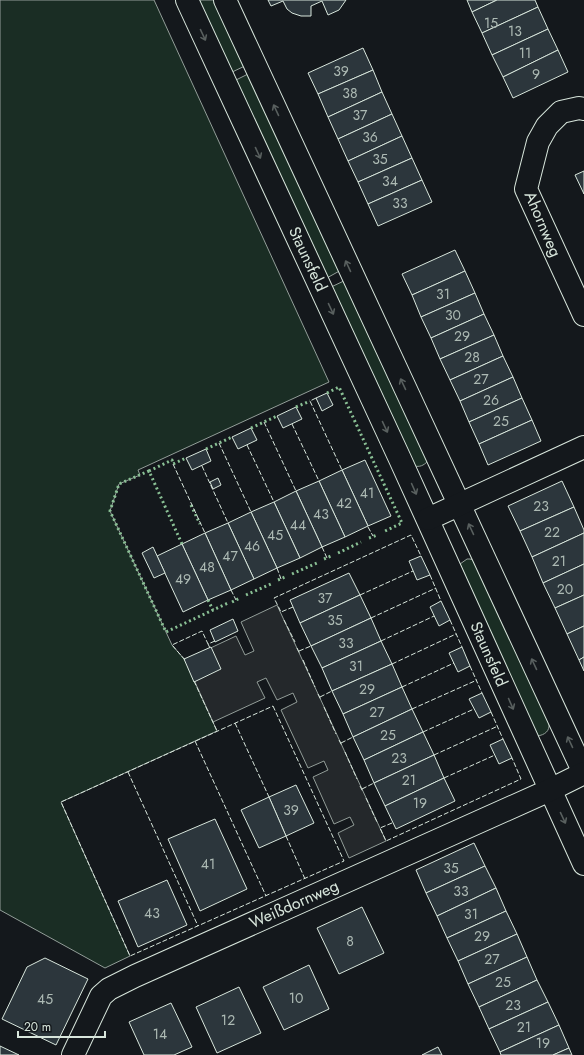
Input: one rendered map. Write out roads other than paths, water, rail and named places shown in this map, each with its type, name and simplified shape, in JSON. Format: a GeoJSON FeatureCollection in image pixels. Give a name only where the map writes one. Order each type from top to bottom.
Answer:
{"type":"FeatureCollection","features":[{"type":"Feature","properties":{"kind":"street","name":"Staunsfeld"},"geometry":{"type":"LineString","coordinates":[[187,0],[428,519],[584,864]]}},
{"type":"Feature","properties":{"kind":"street","name":"Staunsfeld"},"geometry":{"type":"LineString","coordinates":[[225,0],[350,272],[460,504],[584,773],[550,790]]}},
{"type":"Feature","properties":{"kind":"street","name":"Ahornweg"},"geometry":{"type":"LineString","coordinates":[[584,109],[579,108],[561,112],[547,126],[538,142],[526,189],[584,315]]}},
{"type":"Feature","properties":{"kind":"street"},"geometry":{"type":"LineString","coordinates":[[428,519],[584,448]]}},
{"type":"Feature","properties":{"kind":"street","name":"Weißdornweg"},"geometry":{"type":"LineString","coordinates":[[73,1055],[101,996],[109,989],[550,790]]}}]}
